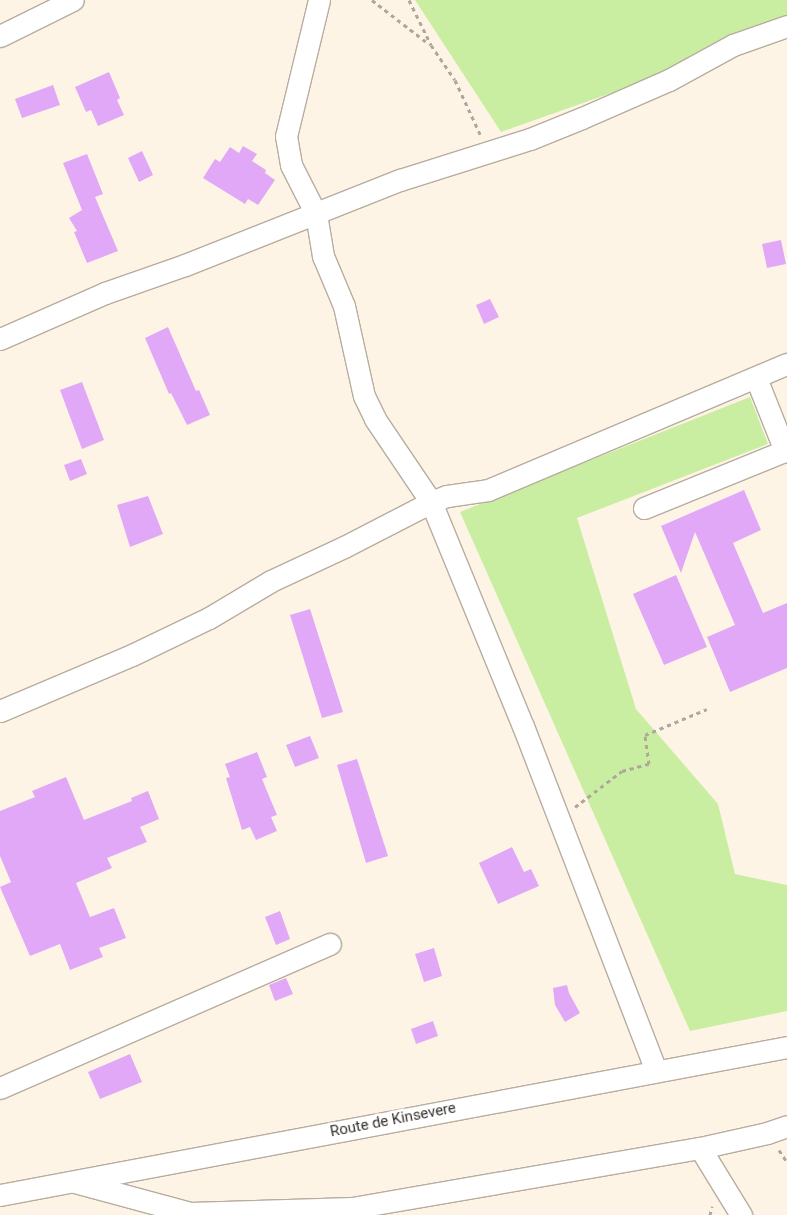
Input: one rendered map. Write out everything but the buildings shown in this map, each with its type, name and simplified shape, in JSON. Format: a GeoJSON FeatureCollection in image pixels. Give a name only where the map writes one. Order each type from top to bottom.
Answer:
{"type":"FeatureCollection","features":[{"type":"Feature","properties":{"kind":"street"},"geometry":{"type":"LineString","coordinates":[[0,36],[73,0]]}},
{"type":"Feature","properties":{"kind":"street"},"geometry":{"type":"LineString","coordinates":[[319,0],[286,136],[291,165],[316,214],[323,256],[344,306],[364,396],[375,419],[431,502],[561,822],[656,1071]]}},
{"type":"Feature","properties":{"kind":"street"},"geometry":{"type":"LineString","coordinates":[[0,339],[105,293],[316,214],[400,180],[530,138],[582,118],[669,80],[733,45],[787,26]]}},
{"type":"Feature","properties":{"kind":"street"},"geometry":{"type":"LineString","coordinates":[[0,711],[132,655],[209,618],[271,581],[344,547],[431,502],[448,496],[488,490],[787,364]]}},
{"type":"Feature","properties":{"kind":"street"},"geometry":{"type":"LineString","coordinates":[[644,508],[786,450],[756,378]]}},
{"type":"Feature","properties":{"kind":"street"},"geometry":{"type":"LineString","coordinates":[[0,1088],[330,944]]}},
{"type":"Feature","properties":{"kind":"street","name":"Route de Kinsevere"},"geometry":{"type":"LineString","coordinates":[[0,1195],[70,1180],[787,1047]]}},
{"type":"Feature","properties":{"kind":"street"},"geometry":{"type":"LineString","coordinates":[[70,1180],[190,1213],[353,1212],[700,1148],[767,1133],[787,1126]]}},
{"type":"Feature","properties":{"kind":"street"},"geometry":{"type":"LineString","coordinates":[[700,1148],[741,1215]]}},
{"type":"Feature","properties":{"kind":"path"},"geometry":{"type":"LineString","coordinates":[[372,0],[430,45]]}},
{"type":"Feature","properties":{"kind":"path"},"geometry":{"type":"LineString","coordinates":[[409,0],[430,45],[455,80],[489,150]]}},
{"type":"Feature","properties":{"kind":"path"},"geometry":{"type":"LineString","coordinates":[[561,822],[579,802],[622,771],[649,764],[645,735],[707,709]]}},
{"type":"Feature","properties":{"kind":"green space"},"geometry":{"type":"Polygon","coordinates":[[[415,0],[787,0],[787,31],[501,132],[415,0]]]}},
{"type":"Feature","properties":{"kind":"green space"},"geometry":{"type":"Polygon","coordinates":[[[750,397],[768,444],[577,518],[636,709],[718,804],[735,874],[787,885],[787,1011],[690,1031],[460,512],[750,397]]]}}]}
